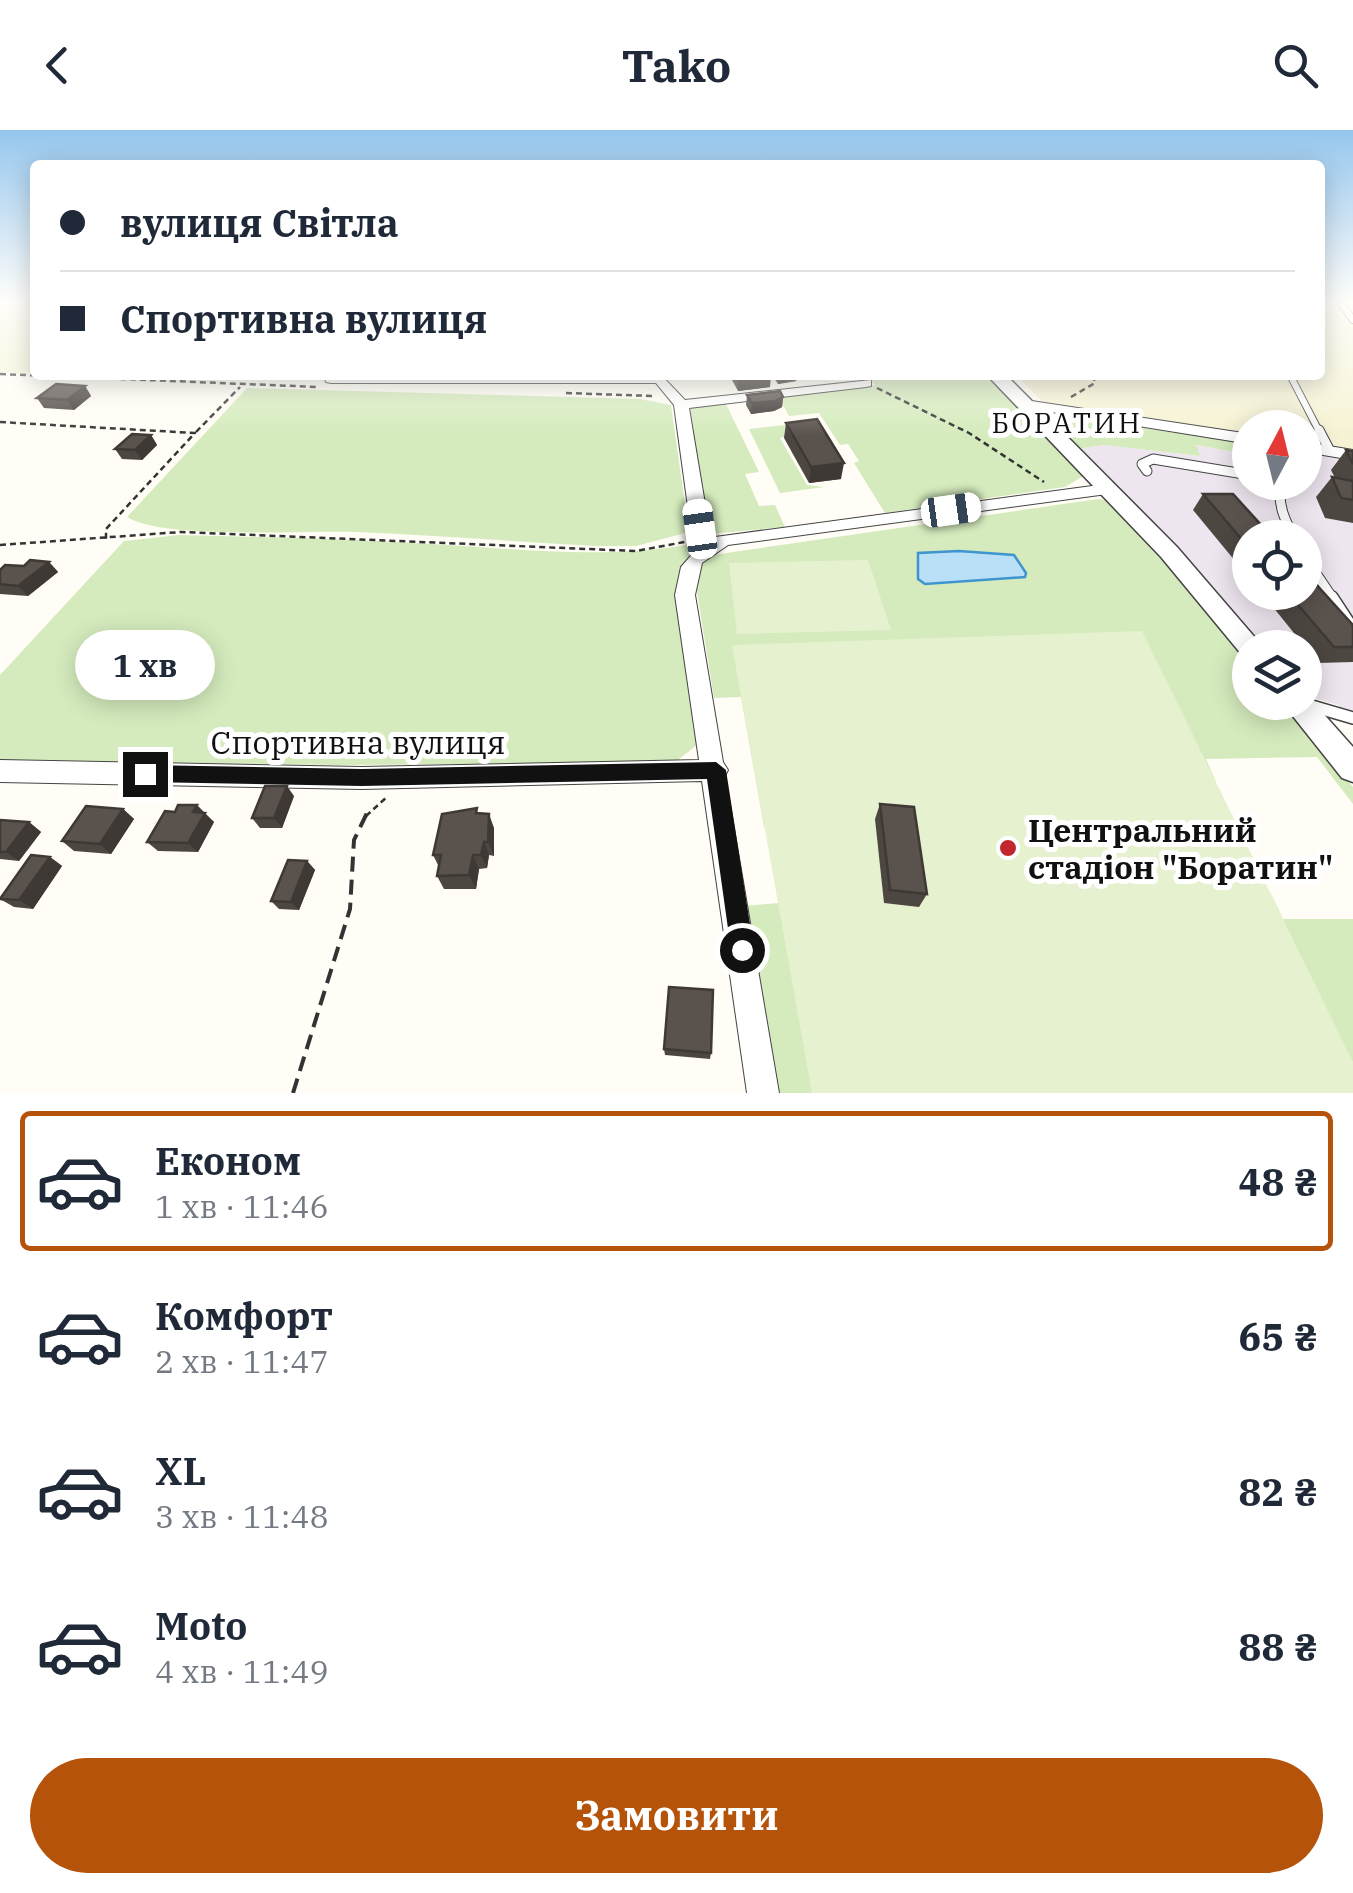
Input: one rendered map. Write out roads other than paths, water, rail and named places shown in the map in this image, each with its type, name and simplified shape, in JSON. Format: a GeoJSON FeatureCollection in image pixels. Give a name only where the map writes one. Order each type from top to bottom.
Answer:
{"type":"FeatureCollection","features":[{"type":"Feature","properties":{"kind":"street"},"geometry":{"type":"LineString","coordinates":[[661,380],[681,405],[700,529],[711,544]]}},
{"type":"Feature","properties":{"kind":"street"},"geometry":{"type":"LineString","coordinates":[[681,405],[856,380]]}},
{"type":"Feature","properties":{"kind":"street"},"geometry":{"type":"LineString","coordinates":[[1002,380],[1033,405],[1236,630]]}},
{"type":"Feature","properties":{"kind":"street"},"geometry":{"type":"LineString","coordinates":[[1033,405],[1232,435]]}},
{"type":"Feature","properties":{"kind":"street"},"geometry":{"type":"LineString","coordinates":[[1322,450],[1353,455]]}},
{"type":"Feature","properties":{"kind":"street"},"geometry":{"type":"LineString","coordinates":[[764,1093],[716,770],[685,595],[686,572],[694,557],[711,544],[1107,489]]}},
{"type":"Feature","properties":{"kind":"street"},"geometry":{"type":"LineString","coordinates":[[1314,720],[1353,769]]}},
{"type":"Feature","properties":{"kind":"street","name":"Спортивна вулиця"},"geometry":{"type":"LineString","coordinates":[[0,771],[422,776],[716,770]]}},
{"type":"Feature","properties":{"kind":"lane"},"geometry":{"type":"LineString","coordinates":[[1293,380],[1330,451]]}},
{"type":"Feature","properties":{"kind":"lane"},"geometry":{"type":"LineString","coordinates":[[1146,472],[1142,464],[1153,459],[1232,472]]}},
{"type":"Feature","properties":{"kind":"lane"},"geometry":{"type":"LineString","coordinates":[[1322,583],[1353,630]]}},
{"type":"Feature","properties":{"kind":"lane"},"geometry":{"type":"LineString","coordinates":[[1322,709],[1353,718]]}},
{"type":"Feature","properties":{"kind":"water"},"geometry":{"type":"Polygon","coordinates":[[[918,553],[1014,555],[1025,577],[925,584],[918,579],[918,553]]]}},
{"type":"Feature","properties":{"kind":"place","name":"Центральний стадіон \"Боратин\""},"geometry":{"type":"Point","coordinates":[1008,848]}},
{"type":"Feature","properties":{"kind":"district","name":"БОРАТИН"},"geometry":{"type":"Point","coordinates":[1067,422]}}]}
